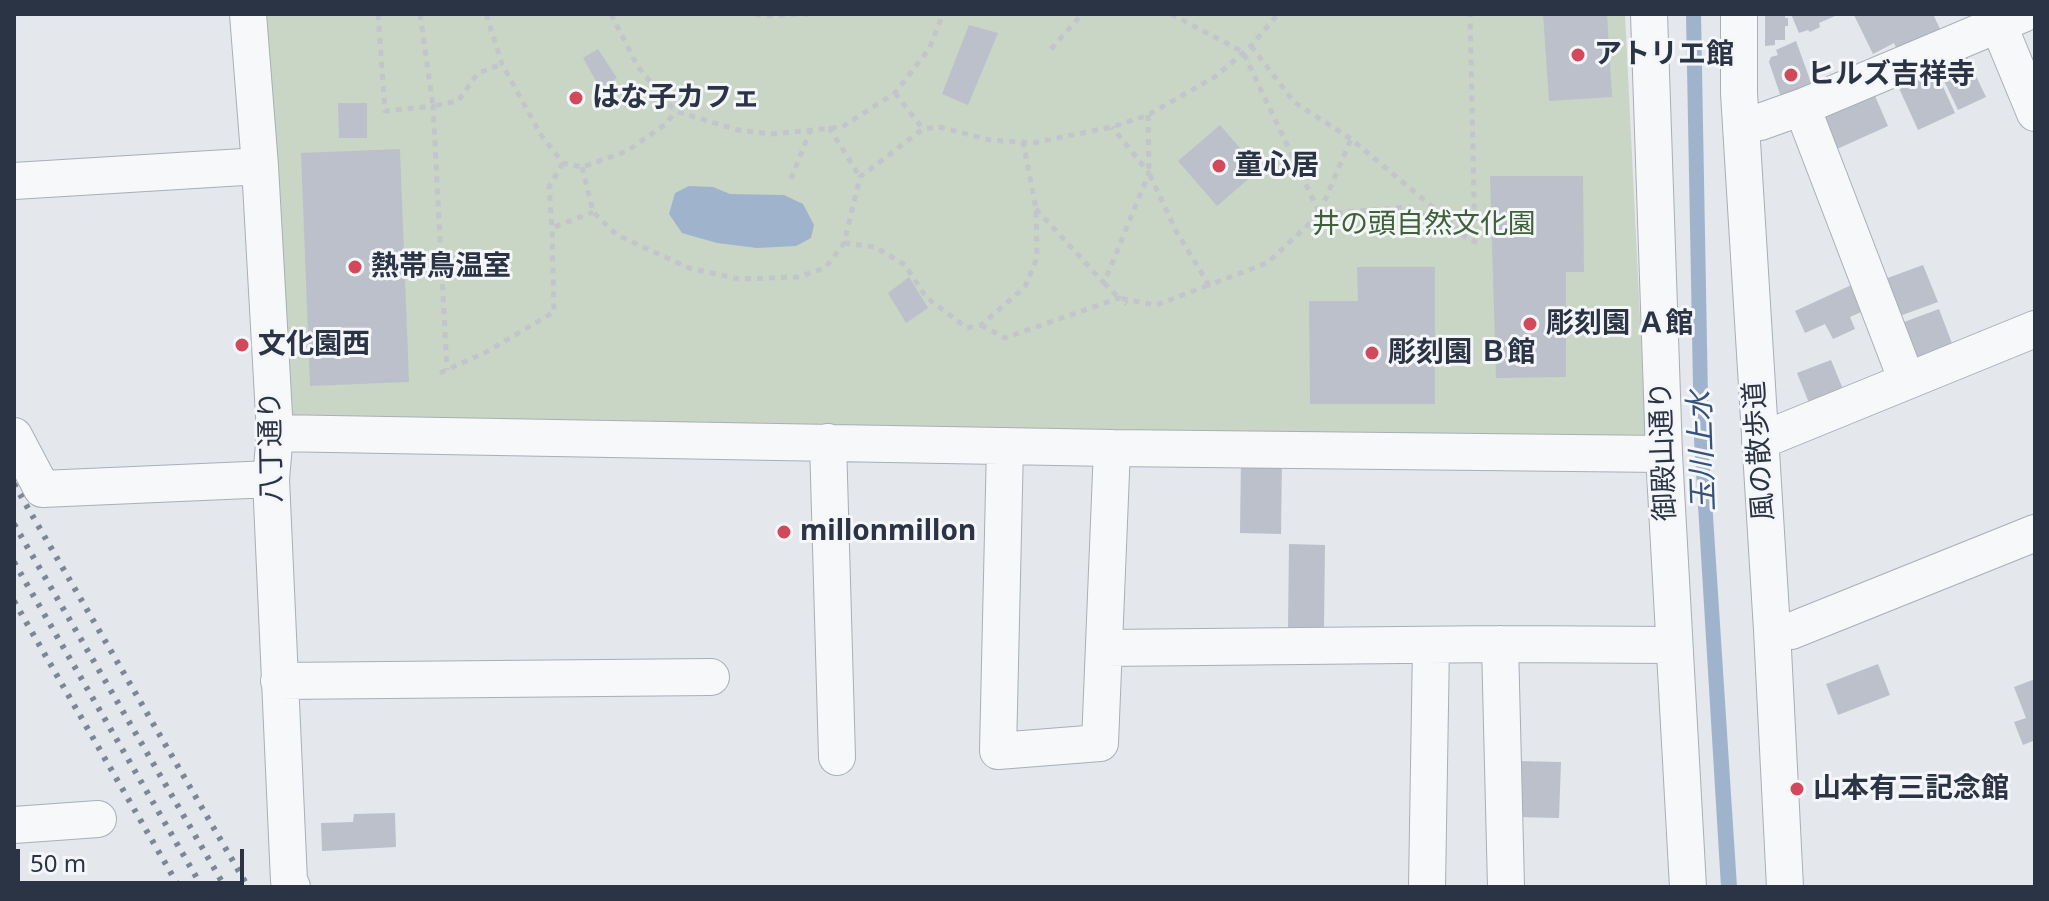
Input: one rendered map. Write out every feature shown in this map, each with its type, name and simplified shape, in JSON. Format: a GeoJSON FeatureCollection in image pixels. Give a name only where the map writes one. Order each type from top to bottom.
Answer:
{"type":"FeatureCollection","features":[{"type":"Feature","properties":{"kind":"street","name":"八丁通り"},"geometry":{"type":"LineString","coordinates":[[248,14],[275,433],[271,479],[290,884]]}},
{"type":"Feature","properties":{"kind":"street","name":"御殿山通り"},"geometry":{"type":"LineString","coordinates":[[1649,14],[1664,454],[1688,887]]}},
{"type":"Feature","properties":{"kind":"street","name":"風の散歩道"},"geometry":{"type":"LineString","coordinates":[[1739,14],[1741,125],[1785,887]]}},
{"type":"Feature","properties":{"kind":"street"},"geometry":{"type":"LineString","coordinates":[[1741,125],[1760,122],[1802,107],[2005,17],[2035,113]]}},
{"type":"Feature","properties":{"kind":"street"},"geometry":{"type":"LineString","coordinates":[[1802,107],[1907,381]]}},
{"type":"Feature","properties":{"kind":"street"},"geometry":{"type":"LineString","coordinates":[[14,181],[260,166]]}},
{"type":"Feature","properties":{"kind":"street"},"geometry":{"type":"LineString","coordinates":[[1760,441],[2035,329]]}},
{"type":"Feature","properties":{"kind":"street"},"geometry":{"type":"LineString","coordinates":[[275,433],[1664,454]]}},
{"type":"Feature","properties":{"kind":"street"},"geometry":{"type":"LineString","coordinates":[[14,436],[42,489],[271,479]]}},
{"type":"Feature","properties":{"kind":"street"},"geometry":{"type":"LineString","coordinates":[[828,442],[837,757]]}},
{"type":"Feature","properties":{"kind":"street"},"geometry":{"type":"LineString","coordinates":[[1005,446],[998,751],[1100,743],[1112,448]]}},
{"type":"Feature","properties":{"kind":"street"},"geometry":{"type":"LineString","coordinates":[[1772,630],[1791,631],[2035,533]]}},
{"type":"Feature","properties":{"kind":"street"},"geometry":{"type":"LineString","coordinates":[[1500,644],[1506,887]]}},
{"type":"Feature","properties":{"kind":"street"},"geometry":{"type":"LineString","coordinates":[[1427,887],[1431,645]]}},
{"type":"Feature","properties":{"kind":"street"},"geometry":{"type":"LineString","coordinates":[[1105,648],[1674,645]]}},
{"type":"Feature","properties":{"kind":"street"},"geometry":{"type":"LineString","coordinates":[[279,681],[711,677]]}},
{"type":"Feature","properties":{"kind":"street"},"geometry":{"type":"LineString","coordinates":[[14,825],[98,819]]}},
{"type":"Feature","properties":{"kind":"path"},"geometry":{"type":"LineString","coordinates":[[378,14],[385,111],[458,101],[478,73],[502,64]]}},
{"type":"Feature","properties":{"kind":"path"},"geometry":{"type":"LineString","coordinates":[[420,14],[433,106],[447,370]]}},
{"type":"Feature","properties":{"kind":"path"},"geometry":{"type":"LineString","coordinates":[[486,14],[502,64],[541,135],[563,163],[582,167],[627,151],[666,124],[675,111]]}},
{"type":"Feature","properties":{"kind":"path"},"geometry":{"type":"LineString","coordinates":[[611,14],[638,67],[675,111],[738,130],[772,134],[842,127],[895,93],[929,49],[943,14]]}},
{"type":"Feature","properties":{"kind":"path"},"geometry":{"type":"LineString","coordinates":[[755,14],[810,14]]}},
{"type":"Feature","properties":{"kind":"path"},"geometry":{"type":"LineString","coordinates":[[1051,49],[1082,14]]}},
{"type":"Feature","properties":{"kind":"path"},"geometry":{"type":"LineString","coordinates":[[1171,14],[1243,52],[1320,214]]}},
{"type":"Feature","properties":{"kind":"path"},"geometry":{"type":"LineString","coordinates":[[582,167],[593,212],[617,235],[689,268],[739,279],[798,277],[825,268],[844,243],[860,177],[923,129],[939,127],[990,140],[1033,143],[1112,127],[1148,115],[1216,76],[1251,46],[1278,14]]}},
{"type":"Feature","properties":{"kind":"path"},"geometry":{"type":"LineString","coordinates":[[1470,14],[1475,242]]}},
{"type":"Feature","properties":{"kind":"path"},"geometry":{"type":"LineString","coordinates":[[1251,46],[1294,102],[1351,139],[1475,242]]}},
{"type":"Feature","properties":{"kind":"path"},"geometry":{"type":"LineString","coordinates":[[895,93],[923,129]]}},
{"type":"Feature","properties":{"kind":"path"},"geometry":{"type":"LineString","coordinates":[[1104,283],[1149,173],[1148,115]]}},
{"type":"Feature","properties":{"kind":"path"},"geometry":{"type":"LineString","coordinates":[[1112,127],[1149,173],[1176,231],[1209,285]]}},
{"type":"Feature","properties":{"kind":"path"},"geometry":{"type":"LineString","coordinates":[[830,129],[860,177]]}},
{"type":"Feature","properties":{"kind":"path"},"geometry":{"type":"LineString","coordinates":[[791,179],[810,131]]}},
{"type":"Feature","properties":{"kind":"path"},"geometry":{"type":"LineString","coordinates":[[981,325],[1005,338],[1119,298],[1156,305],[1267,263],[1320,214],[1351,139]]}},
{"type":"Feature","properties":{"kind":"path"},"geometry":{"type":"LineString","coordinates":[[844,243],[875,247],[905,265],[926,297],[967,328],[981,325],[1025,287],[1037,258],[1036,208],[1023,142]]}},
{"type":"Feature","properties":{"kind":"path"},"geometry":{"type":"LineString","coordinates":[[440,373],[488,351],[554,312],[549,187],[563,163]]}},
{"type":"Feature","properties":{"kind":"path"},"geometry":{"type":"LineString","coordinates":[[1320,214],[1409,207],[1475,242]]}},
{"type":"Feature","properties":{"kind":"path"},"geometry":{"type":"LineString","coordinates":[[1036,208],[1127,304]]}},
{"type":"Feature","properties":{"kind":"path"},"geometry":{"type":"LineString","coordinates":[[552,228],[593,212]]}},
{"type":"Feature","properties":{"kind":"green space","name":"井の頭自然文化園"},"geometry":{"type":"Polygon","coordinates":[[[254,14],[1625,14],[1646,439],[288,421],[254,14]]]}},
{"type":"Feature","properties":{"kind":"water","name":"玉川上水"},"geometry":{"type":"Polygon","coordinates":[[[1686,14],[1701,14],[1709,454],[1737,887],[1721,887],[1694,439],[1686,14]]]}},
{"type":"Feature","properties":{"kind":"water"},"geometry":{"type":"Polygon","coordinates":[[[689,186],[713,187],[730,194],[784,195],[803,204],[814,225],[811,238],[796,246],[757,248],[717,243],[682,233],[669,214],[675,193],[689,186]]]}},
{"type":"Feature","properties":{"kind":"building","name":"アトリエ館"},"geometry":{"type":"Polygon","coordinates":[[[1543,14],[1607,14],[1612,97],[1549,101],[1543,14]]]}},
{"type":"Feature","properties":{"kind":"building"},"geometry":{"type":"Polygon","coordinates":[[[1765,14],[1785,14],[1788,26],[1785,26],[1785,40],[1775,40],[1775,45],[1765,46],[1765,14]]]}},
{"type":"Feature","properties":{"kind":"building"},"geometry":{"type":"Polygon","coordinates":[[[1791,14],[1835,16],[1819,23],[1820,27],[1810,32],[1799,33],[1791,14]]]}},
{"type":"Feature","properties":{"kind":"building"},"geometry":{"type":"Polygon","coordinates":[[[1933,14],[1941,31],[1898,52],[1894,43],[1873,54],[1854,15],[1933,14]]]}},
{"type":"Feature","properties":{"kind":"building"},"geometry":{"type":"Polygon","coordinates":[[[969,25],[998,33],[968,105],[942,94],[969,25]]]}},
{"type":"Feature","properties":{"kind":"building","name":"ヒルズ吉祥寺"},"geometry":{"type":"Polygon","coordinates":[[[1796,41],[1813,88],[1782,100],[1769,62],[1771,57],[1778,55],[1776,50],[1796,41]]]}},
{"type":"Feature","properties":{"kind":"building"},"geometry":{"type":"Polygon","coordinates":[[[598,49],[617,78],[600,88],[583,58],[598,49]]]}},
{"type":"Feature","properties":{"kind":"building"},"geometry":{"type":"Polygon","coordinates":[[[1966,55],[1986,97],[1958,110],[1938,68],[1966,55]]]}},
{"type":"Feature","properties":{"kind":"building"},"geometry":{"type":"Polygon","coordinates":[[[1935,69],[1955,113],[1918,130],[1898,86],[1935,69]]]}},
{"type":"Feature","properties":{"kind":"building"},"geometry":{"type":"Polygon","coordinates":[[[1875,96],[1888,126],[1837,149],[1824,118],[1875,96]]]}},
{"type":"Feature","properties":{"kind":"building"},"geometry":{"type":"Polygon","coordinates":[[[338,103],[367,103],[367,138],[339,138],[338,103]]]}},
{"type":"Feature","properties":{"kind":"building","name":"童心居"},"geometry":{"type":"Polygon","coordinates":[[[1220,125],[1259,170],[1217,206],[1178,161],[1220,125]]]}},
{"type":"Feature","properties":{"kind":"building","name":"熱帯鳥温室"},"geometry":{"type":"Polygon","coordinates":[[[400,149],[409,382],[310,386],[301,153],[400,149]]]}},
{"type":"Feature","properties":{"kind":"building","name":"彫刻園 Ａ館"},"geometry":{"type":"Polygon","coordinates":[[[1490,176],[1583,176],[1584,272],[1566,272],[1566,377],[1496,378],[1490,176]]]}},
{"type":"Feature","properties":{"kind":"building"},"geometry":{"type":"Polygon","coordinates":[[[1923,265],[1938,302],[1897,317],[1882,280],[1923,265]]]}},
{"type":"Feature","properties":{"kind":"building","name":"彫刻園 Ｂ館"},"geometry":{"type":"Polygon","coordinates":[[[1357,267],[1435,267],[1435,404],[1310,404],[1309,301],[1358,301],[1357,267]]]}},
{"type":"Feature","properties":{"kind":"building"},"geometry":{"type":"Polygon","coordinates":[[[909,277],[928,308],[906,323],[888,293],[909,277]]]}},
{"type":"Feature","properties":{"kind":"building"},"geometry":{"type":"Polygon","coordinates":[[[1858,282],[1870,308],[1850,317],[1855,329],[1833,339],[1825,324],[1805,333],[1795,311],[1858,282]]]}},
{"type":"Feature","properties":{"kind":"building"},"geometry":{"type":"Polygon","coordinates":[[[1939,309],[1956,354],[1922,367],[1904,322],[1939,309]]]}},
{"type":"Feature","properties":{"kind":"building"},"geometry":{"type":"Polygon","coordinates":[[[1831,360],[1845,394],[1811,408],[1797,373],[1831,360]]]}},
{"type":"Feature","properties":{"kind":"building"},"geometry":{"type":"Polygon","coordinates":[[[1241,457],[1282,459],[1281,534],[1240,533],[1241,457]]]}},
{"type":"Feature","properties":{"kind":"building"},"geometry":{"type":"Polygon","coordinates":[[[1289,544],[1325,545],[1324,627],[1288,627],[1289,544]]]}},
{"type":"Feature","properties":{"kind":"building"},"geometry":{"type":"Polygon","coordinates":[[[1878,664],[1890,695],[1838,715],[1826,684],[1878,664]]]}},
{"type":"Feature","properties":{"kind":"building"},"geometry":{"type":"Polygon","coordinates":[[[2035,679],[2035,747],[2033,741],[2023,745],[2014,722],[2026,718],[2014,687],[2035,679]]]}},
{"type":"Feature","properties":{"kind":"building"},"geometry":{"type":"Polygon","coordinates":[[[1518,761],[1561,762],[1559,818],[1516,817],[1518,761]]]}},
{"type":"Feature","properties":{"kind":"building"},"geometry":{"type":"Polygon","coordinates":[[[395,813],[396,847],[322,851],[321,823],[353,822],[354,814],[395,813]]]}},
{"type":"Feature","properties":{"kind":"railway"},"geometry":{"type":"LineString","coordinates":[[14,484],[248,887]]}},
{"type":"Feature","properties":{"kind":"railway"},"geometry":{"type":"LineString","coordinates":[[14,524],[225,887]]}},
{"type":"Feature","properties":{"kind":"railway"},"geometry":{"type":"LineString","coordinates":[[14,562],[202,887]]}},
{"type":"Feature","properties":{"kind":"railway"},"geometry":{"type":"LineString","coordinates":[[14,601],[179,887]]}},
{"type":"Feature","properties":{"kind":"place","name":"アトリエ館"},"geometry":{"type":"Point","coordinates":[1578,55]}},
{"type":"Feature","properties":{"kind":"place","name":"ヒルズ吉祥寺"},"geometry":{"type":"Point","coordinates":[1791,75]}},
{"type":"Feature","properties":{"kind":"place","name":"はな子カフェ"},"geometry":{"type":"Point","coordinates":[576,98]}},
{"type":"Feature","properties":{"kind":"place","name":"童心居"},"geometry":{"type":"Point","coordinates":[1219,166]}},
{"type":"Feature","properties":{"kind":"place","name":"熱帯鳥温室"},"geometry":{"type":"Point","coordinates":[355,267]}},
{"type":"Feature","properties":{"kind":"place","name":"彫刻園 Ａ館"},"geometry":{"type":"Point","coordinates":[1530,324]}},
{"type":"Feature","properties":{"kind":"place","name":"文化園西"},"geometry":{"type":"Point","coordinates":[242,345]}},
{"type":"Feature","properties":{"kind":"place","name":"彫刻園 Ｂ館"},"geometry":{"type":"Point","coordinates":[1372,353]}},
{"type":"Feature","properties":{"kind":"place","name":"millonmillon"},"geometry":{"type":"Point","coordinates":[784,532]}},
{"type":"Feature","properties":{"kind":"place","name":"山本有三記念館"},"geometry":{"type":"Point","coordinates":[1797,789]}}]}
